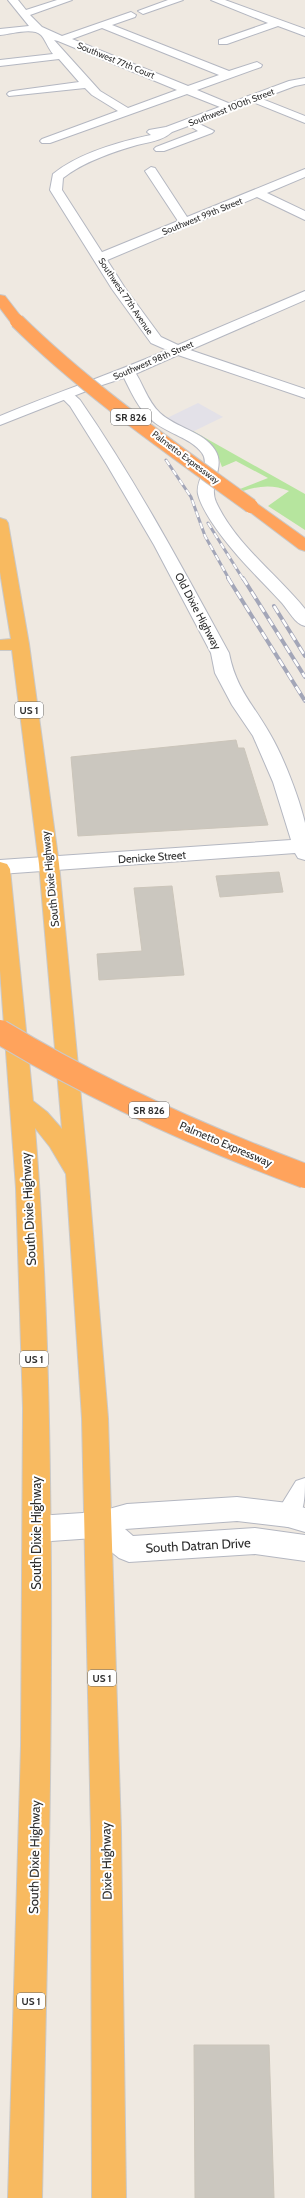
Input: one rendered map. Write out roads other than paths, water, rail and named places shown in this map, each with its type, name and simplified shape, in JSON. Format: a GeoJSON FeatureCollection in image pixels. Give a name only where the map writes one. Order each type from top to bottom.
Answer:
{"type":"FeatureCollection","features":[{"type":"Feature","properties":{"kind":"highway","name":"Palmetto Expressway"},"geometry":{"type":"LineString","coordinates":[[0,299],[18,321],[57,360],[305,546]]}},
{"type":"Feature","properties":{"kind":"highway","name":"South Dixie Highway"},"geometry":{"type":"LineString","coordinates":[[0,523],[20,644],[50,864],[77,1172],[95,1418],[98,1524]]}},
{"type":"Feature","properties":{"kind":"highway"},"geometry":{"type":"LineString","coordinates":[[0,645],[20,644]]}},
{"type":"Feature","properties":{"kind":"highway","name":"South Dixie Highway"},"geometry":{"type":"LineString","coordinates":[[0,868],[12,982],[22,1105],[33,1294],[37,1530],[34,1874],[25,2198]]}},
{"type":"Feature","properties":{"kind":"highway","name":"Palmetto Expressway"},"geometry":{"type":"LineString","coordinates":[[0,1032],[37,1053],[148,1110],[217,1142],[305,1176]]}},
{"type":"Feature","properties":{"kind":"highway"},"geometry":{"type":"LineString","coordinates":[[22,1105],[50,1127],[77,1172]]}},
{"type":"Feature","properties":{"kind":"highway","name":"Dixie Highway"},"geometry":{"type":"LineString","coordinates":[[98,1524],[106,1832],[109,2198]]}},
{"type":"Feature","properties":{"kind":"street"},"geometry":{"type":"LineString","coordinates":[[23,14],[67,0]]}},
{"type":"Feature","properties":{"kind":"street"},"geometry":{"type":"LineString","coordinates":[[143,11],[178,0]]}},
{"type":"Feature","properties":{"kind":"street"},"geometry":{"type":"LineString","coordinates":[[216,0],[305,33]]}},
{"type":"Feature","properties":{"kind":"street"},"geometry":{"type":"LineString","coordinates":[[0,4],[14,1]]}},
{"type":"Feature","properties":{"kind":"street","name":"Southwest 77th Court"},"geometry":{"type":"LineString","coordinates":[[14,1],[23,14],[36,28],[47,36],[62,39],[229,107]]}},
{"type":"Feature","properties":{"kind":"street"},"geometry":{"type":"LineString","coordinates":[[62,39],[131,15]]}},
{"type":"Feature","properties":{"kind":"street"},"geometry":{"type":"LineString","coordinates":[[223,42],[278,23]]}},
{"type":"Feature","properties":{"kind":"street"},"geometry":{"type":"LineString","coordinates":[[103,25],[228,75]]}},
{"type":"Feature","properties":{"kind":"street"},"geometry":{"type":"LineString","coordinates":[[0,32],[36,28]]}},
{"type":"Feature","properties":{"kind":"street"},"geometry":{"type":"LineString","coordinates":[[47,36],[50,45],[87,84],[106,100],[126,111]]}},
{"type":"Feature","properties":{"kind":"street"},"geometry":{"type":"LineString","coordinates":[[0,63],[61,56]]}},
{"type":"Feature","properties":{"kind":"street"},"geometry":{"type":"LineString","coordinates":[[46,141],[257,65]]}},
{"type":"Feature","properties":{"kind":"street","name":"Southwest 100th Street"},"geometry":{"type":"LineString","coordinates":[[293,83],[295,80],[305,76]]}},
{"type":"Feature","properties":{"kind":"street","name":"Southwest 100th Street"},"geometry":{"type":"LineString","coordinates":[[57,177],[70,167],[139,141],[158,137],[168,130],[252,98],[293,83],[305,81]]}},
{"type":"Feature","properties":{"kind":"street"},"geometry":{"type":"LineString","coordinates":[[13,94],[87,84]]}},
{"type":"Feature","properties":{"kind":"street"},"geometry":{"type":"LineString","coordinates":[[252,98],[305,120]]}},
{"type":"Feature","properties":{"kind":"street"},"geometry":{"type":"LineString","coordinates":[[160,149],[208,131],[189,122]]}},
{"type":"Feature","properties":{"kind":"street"},"geometry":{"type":"LineString","coordinates":[[151,170],[186,223]]}},
{"type":"Feature","properties":{"kind":"street","name":"Southwest 99th Street"},"geometry":{"type":"LineString","coordinates":[[100,258],[305,173]]}},
{"type":"Feature","properties":{"kind":"street","name":"Southwest 77th Avenue"},"geometry":{"type":"LineString","coordinates":[[57,177],[56,190],[152,336],[175,351],[305,394]]}},
{"type":"Feature","properties":{"kind":"street"},"geometry":{"type":"LineString","coordinates":[[261,181],[273,186]]}},
{"type":"Feature","properties":{"kind":"street"},"geometry":{"type":"LineString","coordinates":[[257,193],[305,216]]}},
{"type":"Feature","properties":{"kind":"street","name":"Southwest 98th Street"},"geometry":{"type":"LineString","coordinates":[[0,421],[128,372],[305,294]]}},
{"type":"Feature","properties":{"kind":"street"},"geometry":{"type":"LineString","coordinates":[[128,372],[151,412],[170,426],[203,445],[209,451],[213,463],[204,486],[208,500],[227,533],[254,566],[280,591],[305,621]]}},
{"type":"Feature","properties":{"kind":"street","name":"Old Dixie Highway"},"geometry":{"type":"LineString","coordinates":[[66,395],[75,404],[115,465],[162,545],[220,653],[224,673],[249,717],[262,735],[282,782],[304,849]]}},
{"type":"Feature","properties":{"kind":"street","name":"Denicke Street"},"geometry":{"type":"LineString","coordinates":[[0,868],[304,849]]}},
{"type":"Feature","properties":{"kind":"street"},"geometry":{"type":"LineString","coordinates":[[37,1530],[98,1524],[128,1516],[237,1509],[297,1518],[305,1490]]}},
{"type":"Feature","properties":{"kind":"street","name":"South Datran Drive"},"geometry":{"type":"LineString","coordinates":[[98,1524],[129,1549],[255,1541],[305,1548]]}},
{"type":"Feature","properties":{"kind":"railway"},"geometry":{"type":"LineString","coordinates":[[166,460],[191,497],[205,536],[229,579]]}},
{"type":"Feature","properties":{"kind":"railway"},"geometry":{"type":"LineString","coordinates":[[208,523],[243,579]]}},
{"type":"Feature","properties":{"kind":"railway"},"geometry":{"type":"LineString","coordinates":[[228,578],[305,701]]}},
{"type":"Feature","properties":{"kind":"railway"},"geometry":{"type":"LineString","coordinates":[[243,578],[305,677]]}},
{"type":"Feature","properties":{"kind":"railway"},"geometry":{"type":"LineString","coordinates":[[274,606],[305,656]]}}]}
